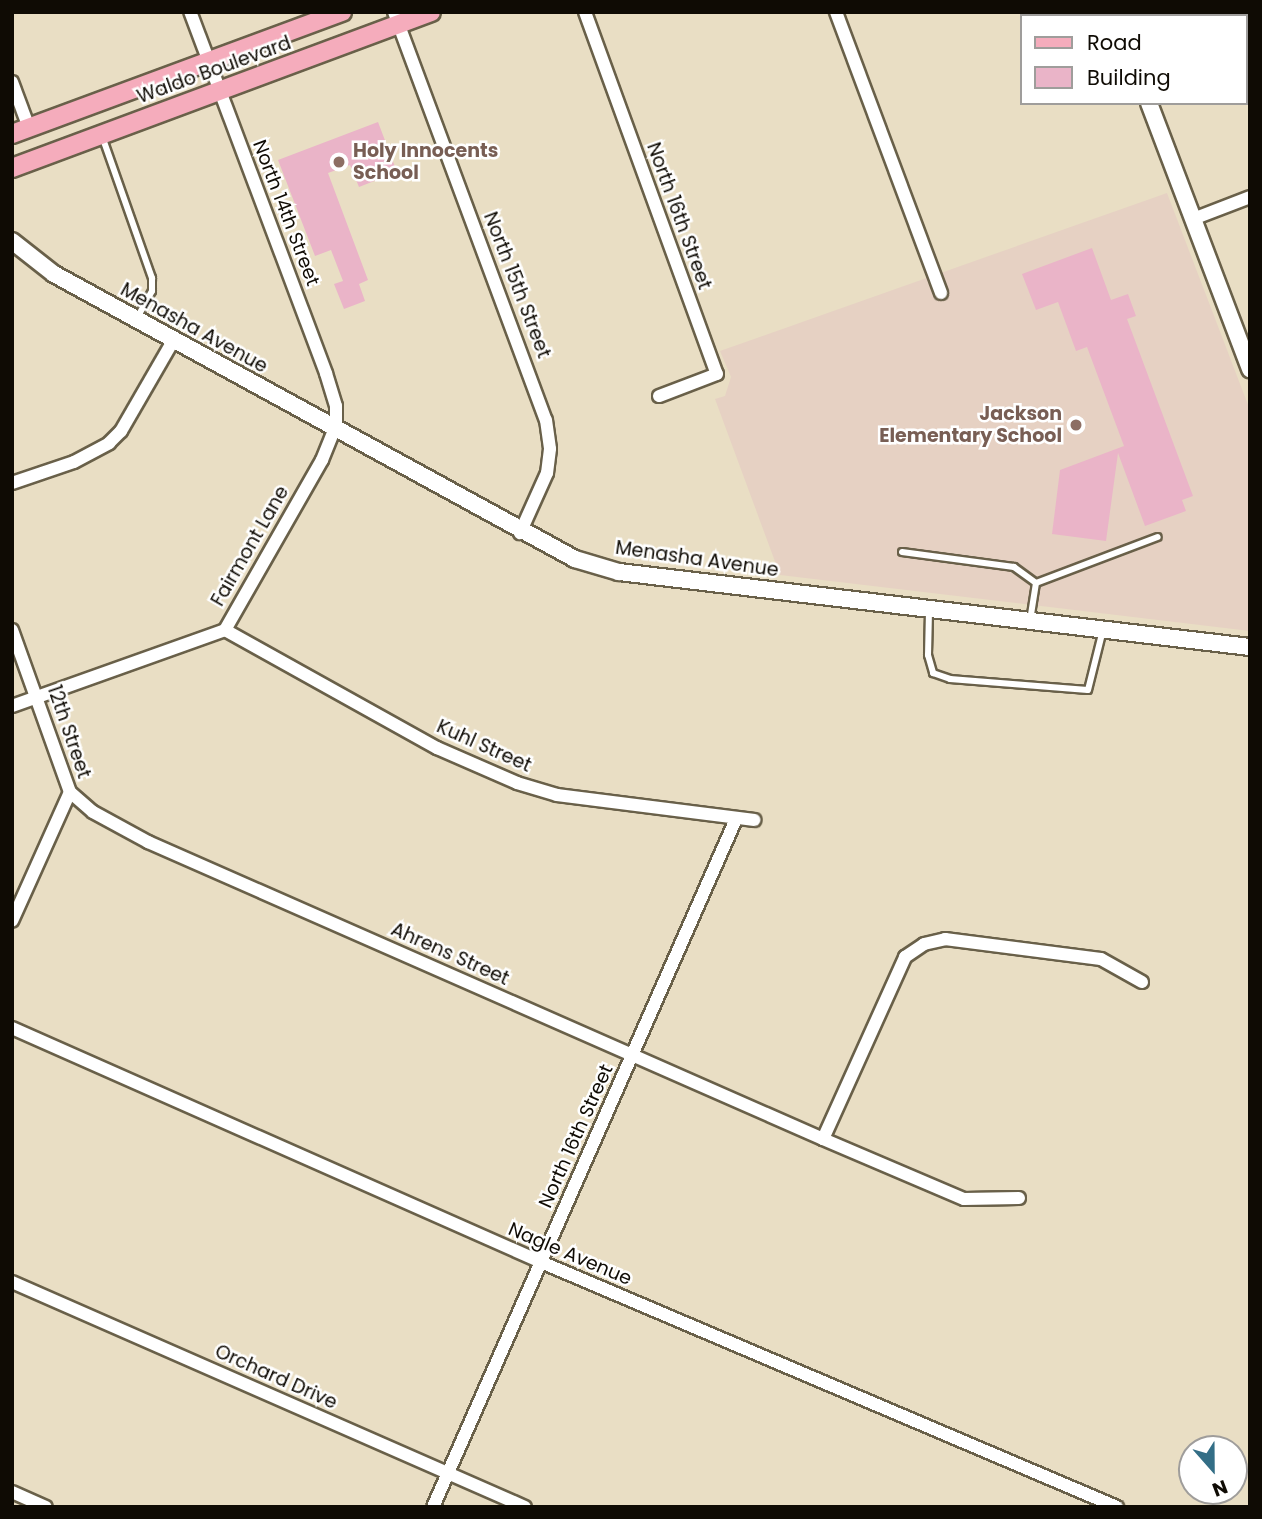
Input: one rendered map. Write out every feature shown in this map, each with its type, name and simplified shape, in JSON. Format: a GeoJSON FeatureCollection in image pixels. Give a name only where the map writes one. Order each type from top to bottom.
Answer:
{"type":"FeatureCollection","features":[{"type":"Feature","properties":{"kind":"main road","name":"Waldo Boulevard"},"geometry":{"type":"LineString","coordinates":[[21,131],[342,12]]}},
{"type":"Feature","properties":{"kind":"main road","name":"Waldo Boulevard"},"geometry":{"type":"LineString","coordinates":[[12,168],[219,91],[396,18],[431,12]]}},
{"type":"Feature","properties":{"kind":"street","name":"North 14th Street"},"geometry":{"type":"LineString","coordinates":[[190,12],[326,373],[336,406],[334,430]]}},
{"type":"Feature","properties":{"kind":"street","name":"North 16th Street"},"geometry":{"type":"LineString","coordinates":[[585,12],[717,374],[659,396]]}},
{"type":"Feature","properties":{"kind":"street"},"geometry":{"type":"LineString","coordinates":[[836,12],[940,293]]}},
{"type":"Feature","properties":{"kind":"street","name":"North 15th Street"},"geometry":{"type":"LineString","coordinates":[[396,18],[546,420],[550,449],[547,473],[520,533]]}},
{"type":"Feature","properties":{"kind":"street"},"geometry":{"type":"LineString","coordinates":[[12,82],[21,131]]}},
{"type":"Feature","properties":{"kind":"street"},"geometry":{"type":"LineString","coordinates":[[1150,105],[1250,369]]}},
{"type":"Feature","properties":{"kind":"street"},"geometry":{"type":"LineString","coordinates":[[1192,219],[1250,197]]}},
{"type":"Feature","properties":{"kind":"street","name":"Menasha Avenue"},"geometry":{"type":"LineString","coordinates":[[12,241],[54,274],[520,533],[575,559],[620,572],[1250,647]]}},
{"type":"Feature","properties":{"kind":"street"},"geometry":{"type":"LineString","coordinates":[[12,482],[74,462],[109,443],[131,415],[173,341]]}},
{"type":"Feature","properties":{"kind":"street","name":"Fairmont Lane"},"geometry":{"type":"LineString","coordinates":[[12,706],[225,630],[322,460],[334,430]]}},
{"type":"Feature","properties":{"kind":"street","name":"12th Street"},"geometry":{"type":"LineString","coordinates":[[12,630],[70,792],[12,921]]}},
{"type":"Feature","properties":{"kind":"street","name":"Kuhl Street"},"geometry":{"type":"LineString","coordinates":[[225,630],[437,748],[517,783],[557,795],[754,820]]}},
{"type":"Feature","properties":{"kind":"street","name":"Ahrens Street"},"geometry":{"type":"LineString","coordinates":[[70,792],[93,812],[148,842],[823,1139],[964,1199],[1019,1198]]}},
{"type":"Feature","properties":{"kind":"street","name":"North 16th Street"},"geometry":{"type":"LineString","coordinates":[[433,1507],[736,819]]}},
{"type":"Feature","properties":{"kind":"street"},"geometry":{"type":"LineString","coordinates":[[823,1139],[905,957],[924,944],[945,939],[1101,959],[1142,982]]}},
{"type":"Feature","properties":{"kind":"street","name":"Nagle Avenue"},"geometry":{"type":"LineString","coordinates":[[12,1028],[541,1262],[1116,1507]]}},
{"type":"Feature","properties":{"kind":"street","name":"Orchard Drive"},"geometry":{"type":"LineString","coordinates":[[12,1282],[525,1507]]}},
{"type":"Feature","properties":{"kind":"street"},"geometry":{"type":"LineString","coordinates":[[12,1492],[46,1507]]}},
{"type":"Feature","properties":{"kind":"lane"},"geometry":{"type":"LineString","coordinates":[[102,135],[152,278],[152,291],[136,320]]}},
{"type":"Feature","properties":{"kind":"lane"},"geometry":{"type":"LineString","coordinates":[[1036,583],[1158,537]]}},
{"type":"Feature","properties":{"kind":"lane"},"geometry":{"type":"LineString","coordinates":[[902,552],[1014,566],[1036,583]]}},
{"type":"Feature","properties":{"kind":"lane"},"geometry":{"type":"LineString","coordinates":[[1029,621],[1036,583]]}},
{"type":"Feature","properties":{"kind":"lane"},"geometry":{"type":"LineString","coordinates":[[929,609],[928,655],[933,673],[950,680],[1088,690],[1103,630]]}},
{"type":"Feature","properties":{"kind":"shaded area"},"geometry":{"type":"Polygon","coordinates":[[[1167,193],[1250,410],[1250,631],[780,575],[715,399],[725,396],[731,377],[720,351],[1167,193]]]}},
{"type":"Feature","properties":{"kind":"building"},"geometry":{"type":"Polygon","coordinates":[[[378,122],[397,172],[359,187],[350,165],[328,173],[368,280],[359,284],[365,301],[344,309],[334,284],[343,281],[331,250],[315,256],[278,160],[378,122]]]}},
{"type":"Feature","properties":{"kind":"building"},"geometry":{"type":"Polygon","coordinates":[[[1092,248],[1111,300],[1128,294],[1136,316],[1127,319],[1193,496],[1182,500],[1186,511],[1145,526],[1118,453],[1106,541],[1052,534],[1060,470],[1124,446],[1087,347],[1076,351],[1058,302],[1036,310],[1022,274],[1092,248]]]}},
{"type":"Feature","properties":{"kind":"place","name":"Holy Innocents School"},"geometry":{"type":"Point","coordinates":[339,162]}},
{"type":"Feature","properties":{"kind":"place","name":"Jackson Elementary School"},"geometry":{"type":"Point","coordinates":[1076,425]}}]}
